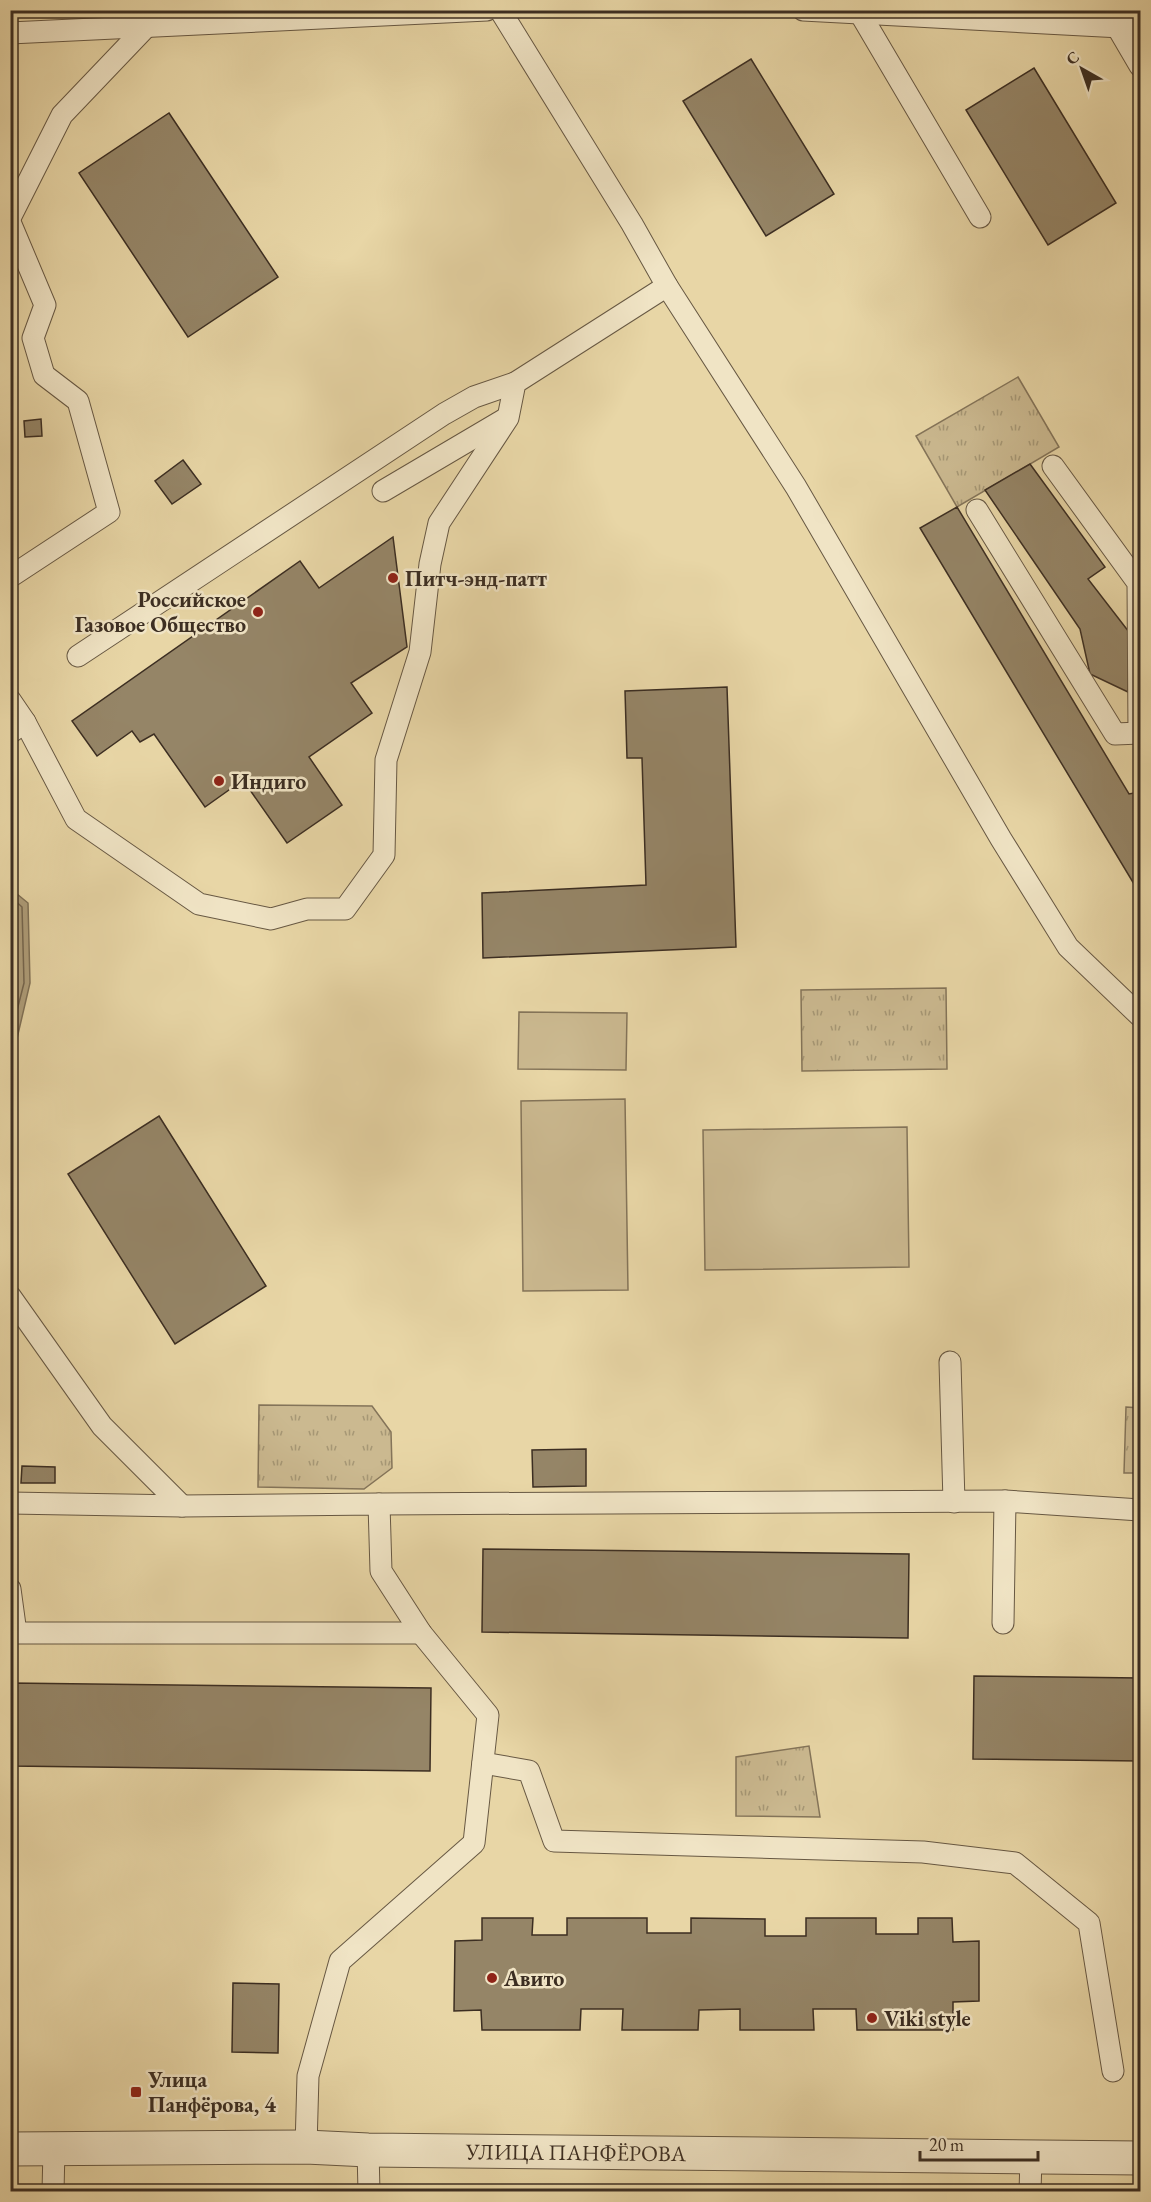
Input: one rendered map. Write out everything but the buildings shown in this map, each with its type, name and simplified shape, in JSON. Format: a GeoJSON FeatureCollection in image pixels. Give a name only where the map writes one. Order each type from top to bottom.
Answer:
{"type":"FeatureCollection","features":[{"type":"Feature","properties":{"kind":"street","name":"УЛИЦА ПАНФЁРОВА"},"geometry":{"type":"LineString","coordinates":[[10,2150],[306,2147],[368,2150],[1140,2158]]}},
{"type":"Feature","properties":{"kind":"lane"},"geometry":{"type":"LineString","coordinates":[[10,33],[488,10]]}},
{"type":"Feature","properties":{"kind":"lane"},"geometry":{"type":"LineString","coordinates":[[501,10],[632,224],[667,286],[796,487],[1001,839],[1068,947],[1140,1016]]}},
{"type":"Feature","properties":{"kind":"lane"},"geometry":{"type":"LineString","coordinates":[[803,10],[861,15],[1116,25],[1140,28]]}},
{"type":"Feature","properties":{"kind":"lane"},"geometry":{"type":"LineString","coordinates":[[861,15],[980,217]]}},
{"type":"Feature","properties":{"kind":"lane"},"geometry":{"type":"LineString","coordinates":[[1116,25],[1140,66]]}},
{"type":"Feature","properties":{"kind":"lane"},"geometry":{"type":"LineString","coordinates":[[10,218],[62,115],[145,28]]}},
{"type":"Feature","properties":{"kind":"lane"},"geometry":{"type":"LineString","coordinates":[[10,222],[45,305],[33,338],[44,375],[78,401],[109,512],[10,577]]}},
{"type":"Feature","properties":{"kind":"lane"},"geometry":{"type":"LineString","coordinates":[[78,656],[444,414],[474,397],[515,383],[667,286]]}},
{"type":"Feature","properties":{"kind":"lane"},"geometry":{"type":"LineString","coordinates":[[10,700],[18,728],[76,819],[199,904],[271,919],[307,909],[345,909],[384,855],[386,760],[420,652],[430,564],[439,523],[508,418],[515,383]]}},
{"type":"Feature","properties":{"kind":"lane"},"geometry":{"type":"LineString","coordinates":[[383,491],[508,418]]}},
{"type":"Feature","properties":{"kind":"lane"},"geometry":{"type":"LineString","coordinates":[[977,510],[1115,734],[1140,734],[1138,583],[1053,466]]}},
{"type":"Feature","properties":{"kind":"lane"},"geometry":{"type":"LineString","coordinates":[[10,1296],[102,1426],[182,1506]]}},
{"type":"Feature","properties":{"kind":"lane"},"geometry":{"type":"LineString","coordinates":[[950,1362],[954,1502]]}},
{"type":"Feature","properties":{"kind":"lane"},"geometry":{"type":"LineString","coordinates":[[10,1503],[182,1506],[1005,1501],[1140,1510]]}},
{"type":"Feature","properties":{"kind":"lane"},"geometry":{"type":"LineString","coordinates":[[1003,1623],[1005,1501]]}},
{"type":"Feature","properties":{"kind":"lane"},"geometry":{"type":"LineString","coordinates":[[306,2147],[308,2076],[340,1961],[474,1843],[488,1715],[421,1633],[381,1571],[379,1504]]}},
{"type":"Feature","properties":{"kind":"lane"},"geometry":{"type":"LineString","coordinates":[[10,1589],[16,1633],[421,1633]]}},
{"type":"Feature","properties":{"kind":"lane"},"geometry":{"type":"LineString","coordinates":[[483,1763],[529,1772],[554,1841],[923,1852],[1015,1863],[1089,1923],[1113,2071]]}},
{"type":"Feature","properties":{"kind":"lane"},"geometry":{"type":"LineString","coordinates":[[53,2192],[54,2149]]}},
{"type":"Feature","properties":{"kind":"lane"},"geometry":{"type":"LineString","coordinates":[[368,2150],[369,2192]]}},
{"type":"Feature","properties":{"kind":"lane"},"geometry":{"type":"LineString","coordinates":[[1030,2192],[1031,2158]]}},
{"type":"Feature","properties":{"kind":"green space"},"geometry":{"type":"Polygon","coordinates":[[[1018,377],[1059,447],[957,507],[916,436],[1018,377]]]}},
{"type":"Feature","properties":{"kind":"green space"},"geometry":{"type":"Polygon","coordinates":[[[946,988],[947,1069],[802,1071],[801,990],[946,988]]]}},
{"type":"Feature","properties":{"kind":"green space"},"geometry":{"type":"Polygon","coordinates":[[[519,1012],[627,1013],[626,1070],[518,1069],[519,1012]]]}},
{"type":"Feature","properties":{"kind":"green space"},"geometry":{"type":"Polygon","coordinates":[[[625,1099],[628,1290],[523,1291],[521,1101],[625,1099]]]}},
{"type":"Feature","properties":{"kind":"green space"},"geometry":{"type":"Polygon","coordinates":[[[907,1127],[909,1267],[705,1270],[703,1130],[907,1127]]]}},
{"type":"Feature","properties":{"kind":"green space"},"geometry":{"type":"Polygon","coordinates":[[[259,1405],[372,1406],[391,1432],[392,1468],[364,1489],[258,1487],[259,1405]]]}},
{"type":"Feature","properties":{"kind":"green space"},"geometry":{"type":"Polygon","coordinates":[[[1126,1407],[1140,1408],[1140,1473],[1124,1473],[1126,1407]]]}},
{"type":"Feature","properties":{"kind":"green space"},"geometry":{"type":"Polygon","coordinates":[[[809,1746],[820,1817],[736,1816],[736,1757],[809,1746]]]}},
{"type":"Feature","properties":{"kind":"water"},"geometry":{"type":"Polygon","coordinates":[[[11,889],[28,903],[30,983],[11,1064],[11,889]]]}},
{"type":"Feature","properties":{"kind":"place","name":"Питч-энд-патт"},"geometry":{"type":"Point","coordinates":[393,578]}},
{"type":"Feature","properties":{"kind":"place","name":"Российское Газовое Общество"},"geometry":{"type":"Point","coordinates":[258,612]}},
{"type":"Feature","properties":{"kind":"place","name":"Индиго"},"geometry":{"type":"Point","coordinates":[219,781]}},
{"type":"Feature","properties":{"kind":"place","name":"Авито"},"geometry":{"type":"Point","coordinates":[492,1978]}},
{"type":"Feature","properties":{"kind":"place","name":"Viki style"},"geometry":{"type":"Point","coordinates":[872,2018]}},
{"type":"Feature","properties":{"kind":"place","name":"Улица Панфёрова, 4"},"geometry":{"type":"Point","coordinates":[136,2092]}}]}
